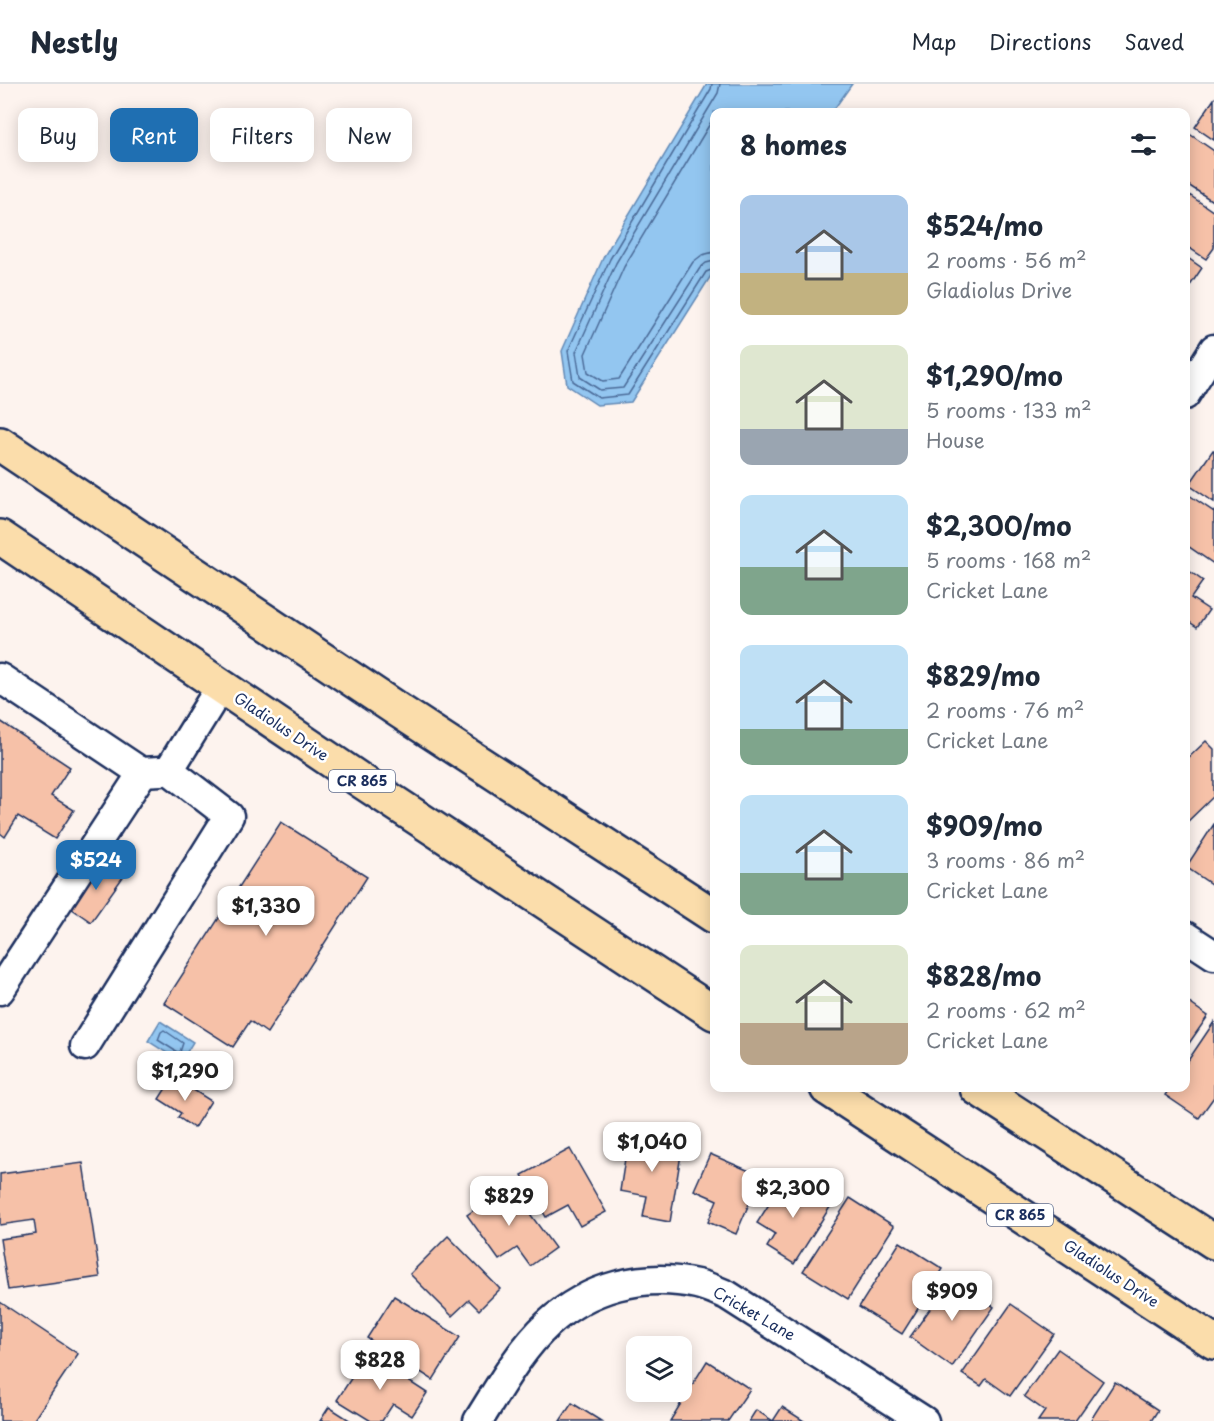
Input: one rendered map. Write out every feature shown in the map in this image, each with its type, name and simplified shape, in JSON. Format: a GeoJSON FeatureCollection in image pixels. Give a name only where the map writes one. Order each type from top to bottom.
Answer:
{"type":"FeatureCollection","features":[{"type":"Feature","properties":{"kind":"main road"},"geometry":{"type":"LineString","coordinates":[[0,444],[391,706],[710,913]]}},
{"type":"Feature","properties":{"kind":"main road","name":"Gladiolus Drive"},"geometry":{"type":"LineString","coordinates":[[0,537],[710,1010]]}},
{"type":"Feature","properties":{"kind":"main road","name":"Gladiolus Drive"},"geometry":{"type":"LineString","coordinates":[[833,1092],[1214,1342]]}},
{"type":"Feature","properties":{"kind":"main road"},"geometry":{"type":"LineString","coordinates":[[983,1092],[1214,1242]]}},
{"type":"Feature","properties":{"kind":"street"},"geometry":{"type":"LineString","coordinates":[[1190,387],[1214,350]]}},
{"type":"Feature","properties":{"kind":"street"},"geometry":{"type":"LineString","coordinates":[[0,678],[229,816],[85,1047]]}},
{"type":"Feature","properties":{"kind":"street"},"geometry":{"type":"LineString","coordinates":[[0,990],[156,771],[221,686]]}},
{"type":"Feature","properties":{"kind":"street"},"geometry":{"type":"LineString","coordinates":[[1190,939],[1214,955]]}},
{"type":"Feature","properties":{"kind":"street","name":"Cricket Lane"},"geometry":{"type":"LineString","coordinates":[[478,1421],[527,1347],[548,1324],[576,1303],[603,1289],[622,1284],[667,1280],[698,1284],[727,1295],[924,1421]]}},
{"type":"Feature","properties":{"kind":"water"},"geometry":{"type":"Polygon","coordinates":[[[707,84],[852,84],[835,108],[710,108],[710,277],[631,402],[597,405],[567,385],[562,351],[604,256],[707,84]]]}},
{"type":"Feature","properties":{"kind":"water"},"geometry":{"type":"Polygon","coordinates":[[[160,1021],[193,1042],[181,1062],[148,1041],[160,1021]]]}},
{"type":"Feature","properties":{"kind":"building"},"geometry":{"type":"Polygon","coordinates":[[[1214,99],[1214,140],[1195,127],[1214,99]]]}},
{"type":"Feature","properties":{"kind":"building"},"geometry":{"type":"Polygon","coordinates":[[[1190,134],[1214,151],[1214,202],[1190,186],[1190,134]]]}},
{"type":"Feature","properties":{"kind":"building"},"geometry":{"type":"Polygon","coordinates":[[[1190,195],[1214,212],[1214,248],[1206,259],[1190,248],[1190,195]]]}},
{"type":"Feature","properties":{"kind":"building"},"geometry":{"type":"Polygon","coordinates":[[[1190,260],[1202,268],[1190,286],[1190,260]]]}},
{"type":"Feature","properties":{"kind":"building"},"geometry":{"type":"Polygon","coordinates":[[[1213,450],[1214,450],[1214,502],[1190,484],[1213,450]]]}},
{"type":"Feature","properties":{"kind":"building"},"geometry":{"type":"Polygon","coordinates":[[[1190,496],[1214,512],[1214,564],[1190,547],[1190,496]]]}},
{"type":"Feature","properties":{"kind":"building"},"geometry":{"type":"Polygon","coordinates":[[[1190,572],[1203,581],[1191,598],[1209,610],[1197,627],[1190,622],[1190,572]]]}},
{"type":"Feature","properties":{"kind":"building"},"geometry":{"type":"Polygon","coordinates":[[[0,721],[70,767],[51,796],[74,810],[55,839],[18,816],[5,837],[0,833],[0,721]]]}},
{"type":"Feature","properties":{"kind":"building"},"geometry":{"type":"Polygon","coordinates":[[[1206,741],[1214,749],[1214,796],[1190,819],[1190,756],[1206,741]]]}},
{"type":"Feature","properties":{"kind":"building"},"geometry":{"type":"Polygon","coordinates":[[[281,822],[367,877],[267,1033],[250,1021],[233,1047],[164,1003],[281,822]]]}},
{"type":"Feature","properties":{"kind":"building"},"geometry":{"type":"Polygon","coordinates":[[[1214,824],[1214,886],[1190,870],[1190,861],[1214,824]]]}},
{"type":"Feature","properties":{"kind":"building"},"geometry":{"type":"Polygon","coordinates":[[[100,861],[123,877],[91,922],[68,906],[100,861]]]}},
{"type":"Feature","properties":{"kind":"building"},"geometry":{"type":"Polygon","coordinates":[[[1190,1003],[1208,1016],[1190,1042],[1190,1003]]]}},
{"type":"Feature","properties":{"kind":"building"},"geometry":{"type":"Polygon","coordinates":[[[1214,1022],[1214,1097],[1199,1118],[1165,1095],[1167,1092],[1190,1092],[1190,1058],[1214,1022]]]}},
{"type":"Feature","properties":{"kind":"building"},"geometry":{"type":"Polygon","coordinates":[[[173,1077],[211,1101],[194,1128],[178,1117],[181,1113],[159,1099],[173,1077]]]}},
{"type":"Feature","properties":{"kind":"building"},"geometry":{"type":"Polygon","coordinates":[[[629,1133],[683,1142],[670,1222],[643,1217],[647,1196],[620,1191],[629,1133]]]}},
{"type":"Feature","properties":{"kind":"building"},"geometry":{"type":"Polygon","coordinates":[[[570,1149],[606,1212],[580,1226],[568,1205],[546,1217],[522,1175],[570,1149]]]}},
{"type":"Feature","properties":{"kind":"building"},"geometry":{"type":"Polygon","coordinates":[[[710,1154],[761,1176],[736,1234],[708,1222],[717,1200],[694,1190],[710,1154]]]}},
{"type":"Feature","properties":{"kind":"building"},"geometry":{"type":"Polygon","coordinates":[[[83,1163],[100,1277],[8,1290],[0,1239],[36,1234],[34,1220],[0,1225],[0,1174],[83,1163]]]}},
{"type":"Feature","properties":{"kind":"building"},"geometry":{"type":"Polygon","coordinates":[[[787,1176],[832,1204],[794,1264],[767,1247],[775,1234],[757,1223],[787,1176]]]}},
{"type":"Feature","properties":{"kind":"building"},"geometry":{"type":"Polygon","coordinates":[[[492,1185],[501,1197],[512,1189],[555,1248],[530,1266],[517,1248],[499,1260],[467,1215],[484,1203],[478,1195],[492,1185]]]}},
{"type":"Feature","properties":{"kind":"building"},"geometry":{"type":"Polygon","coordinates":[[[850,1198],[894,1226],[848,1299],[803,1271],[850,1198]]]}},
{"type":"Feature","properties":{"kind":"building"},"geometry":{"type":"Polygon","coordinates":[[[448,1236],[500,1289],[479,1310],[469,1300],[452,1316],[410,1274],[448,1236]]]}},
{"type":"Feature","properties":{"kind":"building"},"geometry":{"type":"Polygon","coordinates":[[[900,1242],[943,1269],[902,1334],[859,1307],[900,1242]]]}},
{"type":"Feature","properties":{"kind":"building"},"geometry":{"type":"Polygon","coordinates":[[[952,1278],[994,1307],[952,1367],[910,1337],[952,1278]]]}},
{"type":"Feature","properties":{"kind":"building"},"geometry":{"type":"Polygon","coordinates":[[[394,1296],[460,1337],[433,1380],[367,1338],[394,1296]]]}},
{"type":"Feature","properties":{"kind":"building"},"geometry":{"type":"Polygon","coordinates":[[[0,1302],[78,1354],[33,1421],[0,1421],[0,1302]]]}},
{"type":"Feature","properties":{"kind":"building"},"geometry":{"type":"Polygon","coordinates":[[[1011,1304],[1054,1334],[1010,1396],[986,1379],[981,1386],[962,1374],[1011,1304]]]}},
{"type":"Feature","properties":{"kind":"building"},"geometry":{"type":"Polygon","coordinates":[[[1058,1349],[1103,1381],[1075,1421],[1038,1421],[1045,1411],[1024,1396],[1058,1349]]]}},
{"type":"Feature","properties":{"kind":"building"},"geometry":{"type":"Polygon","coordinates":[[[367,1354],[427,1393],[412,1416],[393,1404],[382,1421],[371,1421],[337,1400],[367,1354]]]}},
{"type":"Feature","properties":{"kind":"building"},"geometry":{"type":"Polygon","coordinates":[[[707,1361],[750,1389],[728,1421],[670,1421],[682,1402],[692,1402],[692,1385],[707,1361]]]}},
{"type":"Feature","properties":{"kind":"building"},"geometry":{"type":"Polygon","coordinates":[[[1115,1382],[1158,1410],[1151,1421],[1090,1421],[1115,1382]]]}},
{"type":"Feature","properties":{"kind":"building"},"geometry":{"type":"Polygon","coordinates":[[[572,1403],[601,1421],[560,1421],[572,1403]]]}},
{"type":"Feature","properties":{"kind":"building"},"geometry":{"type":"Polygon","coordinates":[[[329,1407],[351,1421],[320,1421],[329,1407]]]}},
{"type":"Feature","properties":{"kind":"building"},"geometry":{"type":"Polygon","coordinates":[[[782,1407],[804,1421],[773,1421],[782,1407]]]}},
{"type":"Feature","properties":{"kind":"building"},"geometry":{"type":"Polygon","coordinates":[[[756,1410],[773,1421],[749,1421],[756,1410]]]}}]}
